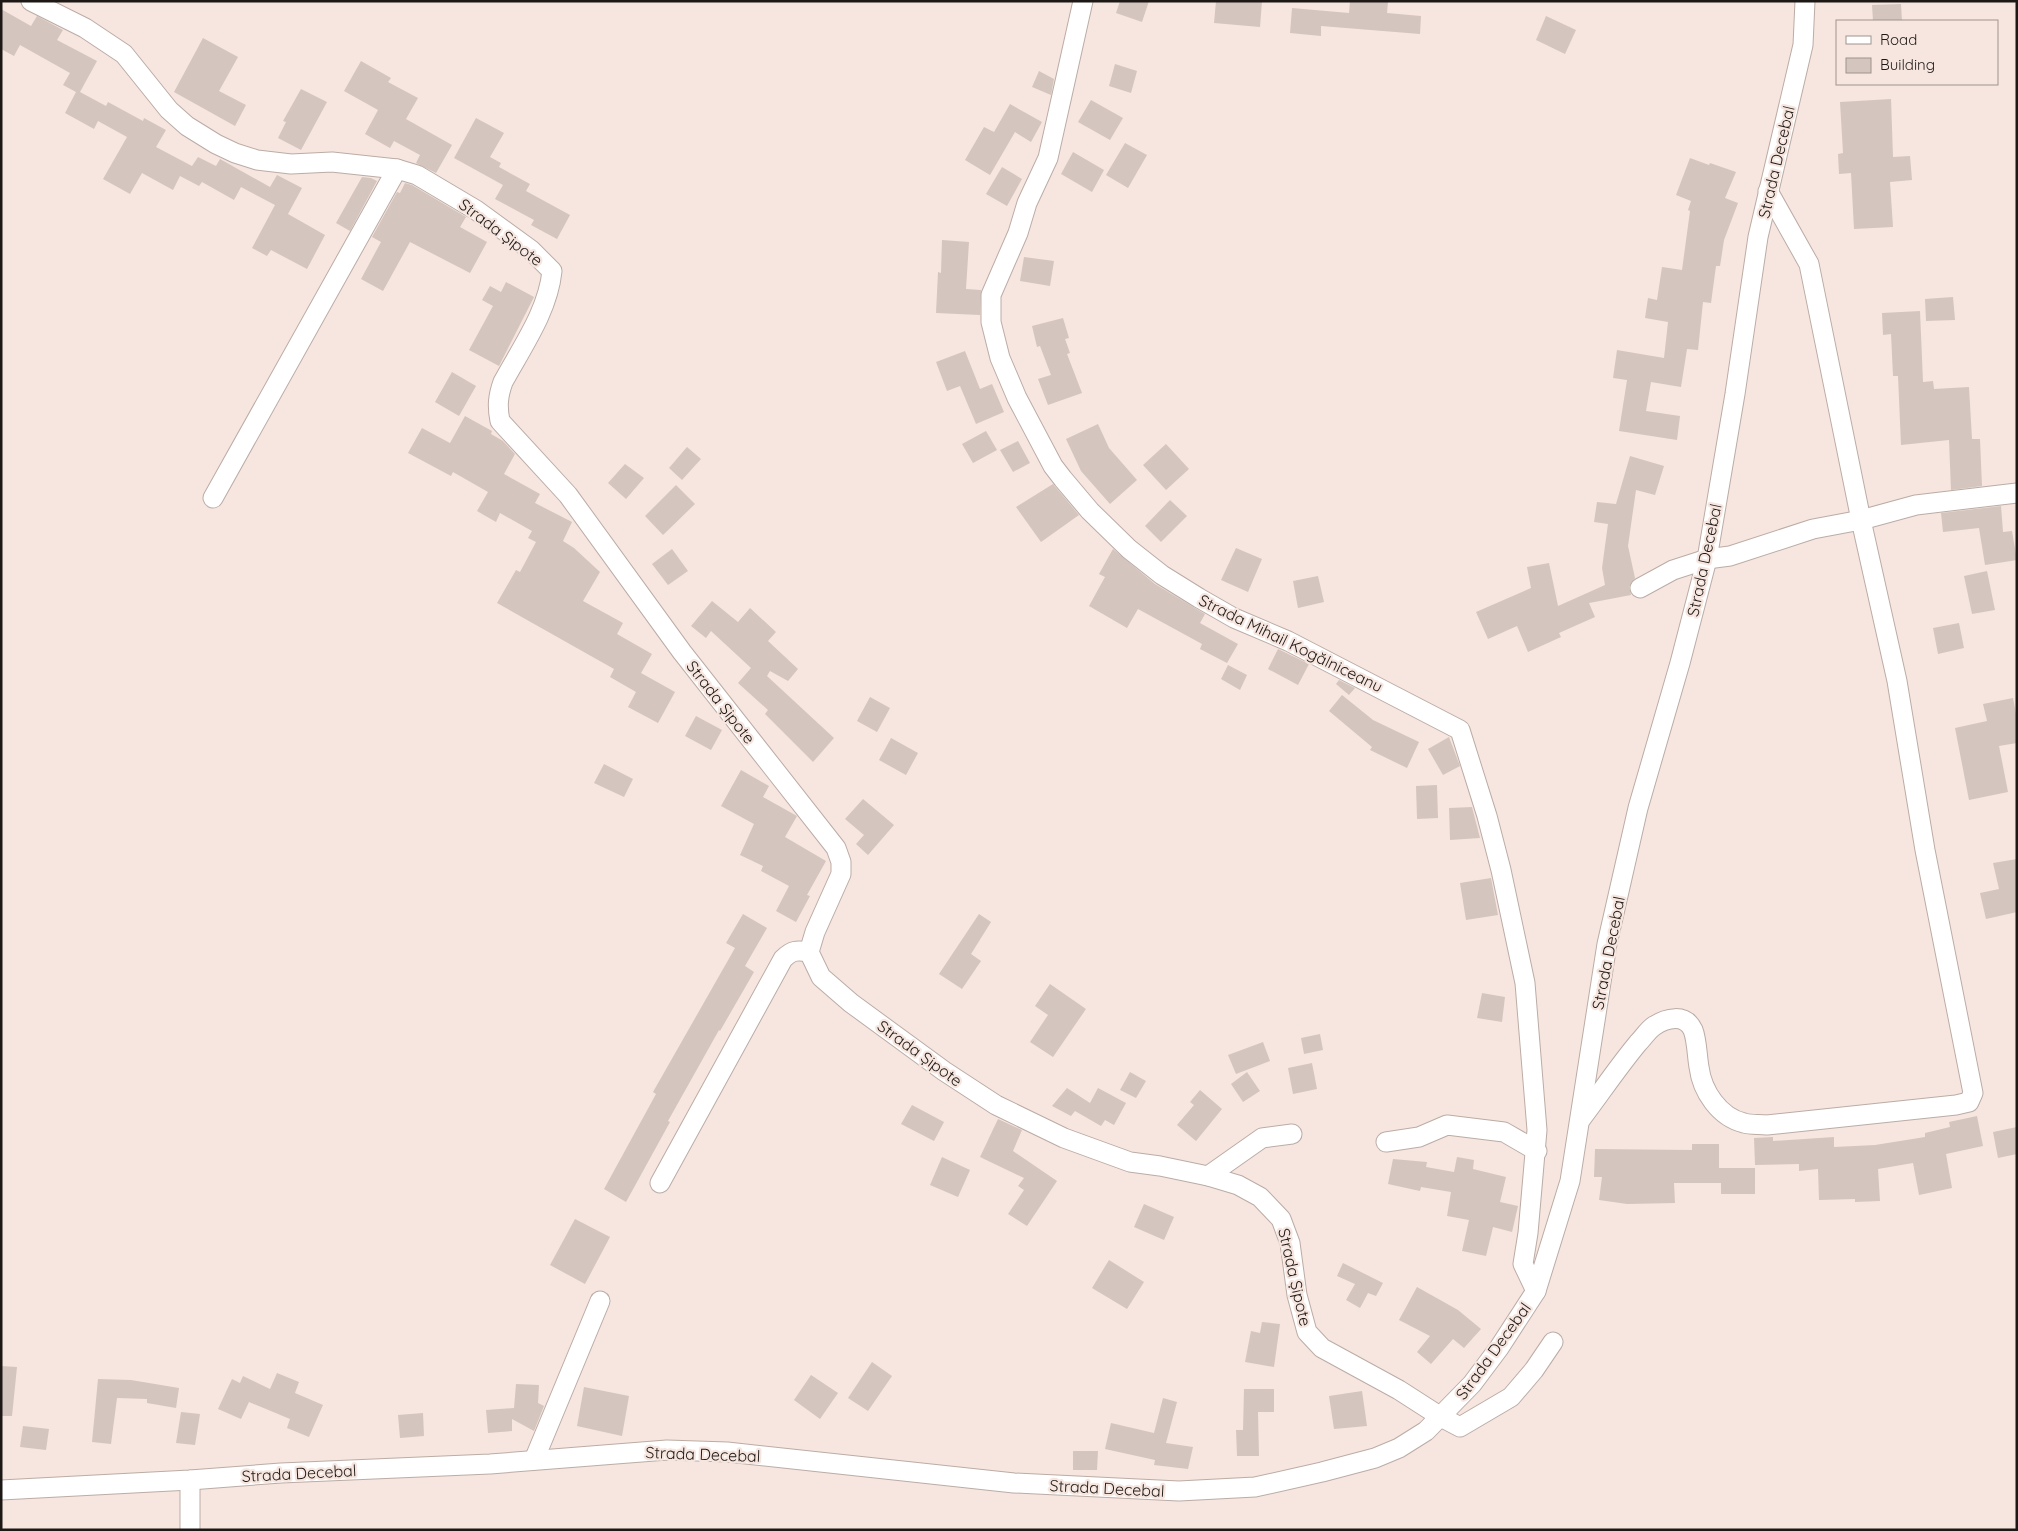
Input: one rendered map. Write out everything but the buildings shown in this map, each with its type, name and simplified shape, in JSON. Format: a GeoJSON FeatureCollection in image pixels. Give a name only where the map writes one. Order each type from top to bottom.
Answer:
{"type":"FeatureCollection","features":[{"type":"Feature","properties":{"kind":"street","name":"Strada Șipote"},"geometry":{"type":"LineString","coordinates":[[30,1],[85,28],[117,49],[136,68],[157,98],[169,110],[194,130],[235,153],[257,160],[291,164],[332,162],[397,169],[417,175],[476,210],[530,250],[552,271],[551,284],[545,304],[498,394],[497,408],[500,421],[568,495],[682,652],[836,848],[841,862],[841,874],[815,932],[809,952],[821,977],[851,1003],[944,1071],[996,1105],[1064,1138],[1130,1162],[1208,1176],[1238,1185],[1260,1197],[1281,1219],[1290,1243],[1297,1295],[1307,1332],[1322,1348],[1399,1390],[1441,1417],[1460,1426],[1511,1397],[1534,1370],[1553,1342]]}},
{"type":"Feature","properties":{"kind":"street","name":"Strada Mihail Kogălniceanu"},"geometry":{"type":"LineString","coordinates":[[1083,1],[1048,158],[991,295],[991,322],[1000,358],[1017,398],[1053,466],[1090,511],[1129,549],[1162,574],[1234,618],[1288,640],[1460,730],[1501,870],[1524,982],[1537,1130],[1537,1151],[1523,1264],[1536,1291]]}},
{"type":"Feature","properties":{"kind":"street","name":"Strada Decebal"},"geometry":{"type":"LineString","coordinates":[[1,1490],[281,1473],[490,1464],[667,1450],[727,1452],[1032,1484],[1179,1491],[1246,1488],[1313,1474],[1375,1458],[1399,1448],[1426,1431],[1441,1417],[1499,1348],[1536,1291],[1570,1181],[1607,944],[1638,808],[1707,559],[1735,394],[1758,237],[1803,45],[1805,1]]}},
{"type":"Feature","properties":{"kind":"street"},"geometry":{"type":"LineString","coordinates":[[213,498],[397,169]]}},
{"type":"Feature","properties":{"kind":"street"},"geometry":{"type":"LineString","coordinates":[[1579,1122],[1652,1027],[1666,1020],[1678,1018],[1688,1023],[1693,1030],[1699,1071],[1707,1092],[1716,1105],[1731,1118],[1744,1123],[1767,1125],[1956,1105],[1968,1102],[1973,1094],[1925,850],[1897,681],[1861,520],[1809,264],[1768,191]]}},
{"type":"Feature","properties":{"kind":"street"},"geometry":{"type":"LineString","coordinates":[[1640,588],[1673,570],[1707,559],[1730,556],[1813,529],[1861,520],[1916,505],[2017,493]]}},
{"type":"Feature","properties":{"kind":"street"},"geometry":{"type":"LineString","coordinates":[[660,1183],[783,959],[789,952],[798,950],[809,952]]}},
{"type":"Feature","properties":{"kind":"street"},"geometry":{"type":"LineString","coordinates":[[1386,1142],[1419,1137],[1447,1126],[1504,1132],[1537,1151]]}},
{"type":"Feature","properties":{"kind":"street"},"geometry":{"type":"LineString","coordinates":[[1208,1176],[1262,1138],[1292,1134]]}},
{"type":"Feature","properties":{"kind":"street"},"geometry":{"type":"LineString","coordinates":[[534,1460],[600,1301]]}},
{"type":"Feature","properties":{"kind":"street"},"geometry":{"type":"LineString","coordinates":[[190,1480],[190,1530]]}}]}
